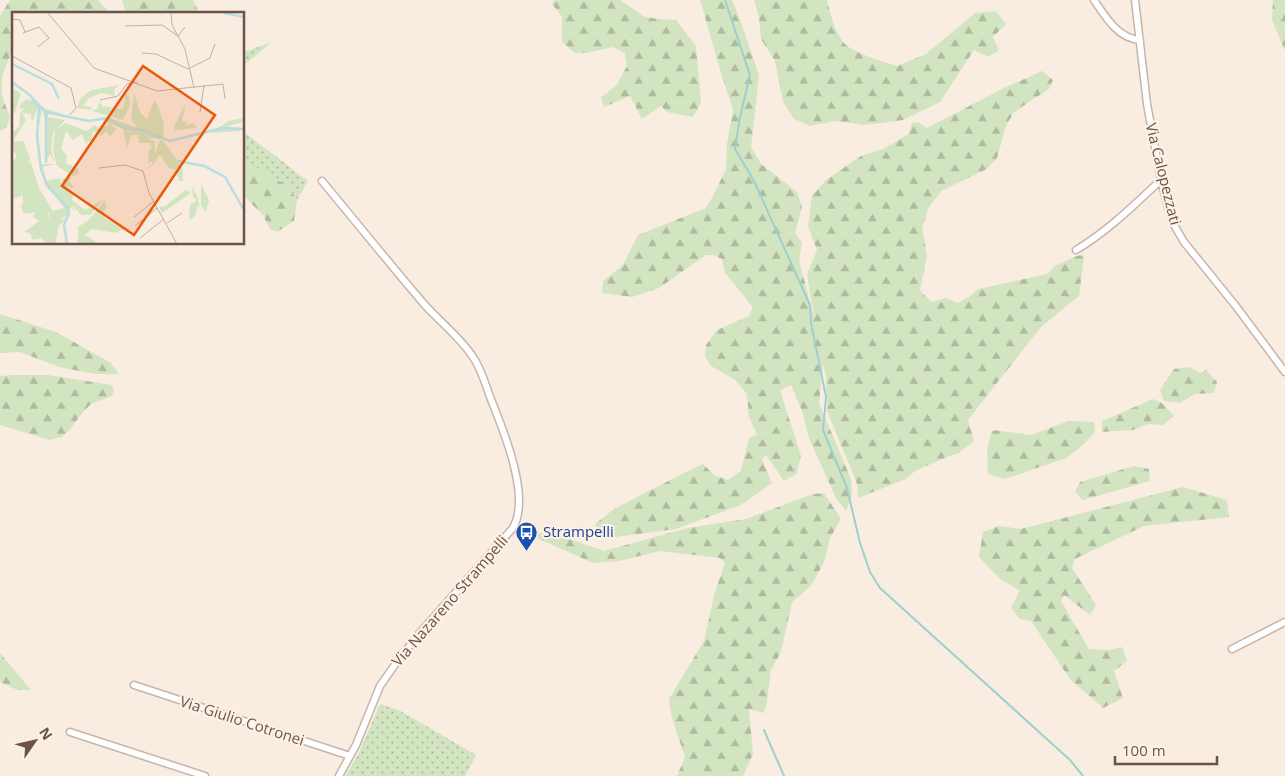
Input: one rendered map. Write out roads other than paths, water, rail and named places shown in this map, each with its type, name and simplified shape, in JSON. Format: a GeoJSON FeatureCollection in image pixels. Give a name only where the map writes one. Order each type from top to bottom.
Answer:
{"type":"FeatureCollection","features":[{"type":"Feature","properties":{"kind":"street"},"geometry":{"type":"LineString","coordinates":[[1094,0],[1121,33],[1129,38],[1140,40]]}},
{"type":"Feature","properties":{"kind":"street","name":"Via Calopezzati"},"geometry":{"type":"LineString","coordinates":[[1135,0],[1147,104],[1162,180],[1172,217],[1181,238],[1235,305],[1285,372]]}},
{"type":"Feature","properties":{"kind":"street"},"geometry":{"type":"LineString","coordinates":[[1076,250],[1102,233],[1162,180]]}},
{"type":"Feature","properties":{"kind":"street","name":"Via Nazareno Strampelli"},"geometry":{"type":"LineString","coordinates":[[322,181],[417,296],[474,358],[509,448],[515,471],[518,501],[518,518],[512,530],[418,636],[389,672],[339,776]]}},
{"type":"Feature","properties":{"kind":"street"},"geometry":{"type":"LineString","coordinates":[[1232,649],[1285,622]]}},
{"type":"Feature","properties":{"kind":"street","name":"Via Giulio Cotronei"},"geometry":{"type":"LineString","coordinates":[[134,685],[350,756]]}},
{"type":"Feature","properties":{"kind":"street"},"geometry":{"type":"LineString","coordinates":[[70,732],[205,776]]}},
{"type":"Feature","properties":{"kind":"waterway"},"geometry":{"type":"LineString","coordinates":[[725,0],[750,75],[735,149],[754,181],[810,305],[811,323],[826,397],[823,430],[847,488],[860,543],[870,572],[880,588],[1070,760],[1083,776]]}},
{"type":"Feature","properties":{"kind":"waterway"},"geometry":{"type":"LineString","coordinates":[[764,730],[784,776]]}},
{"type":"Feature","properties":{"kind":"place","name":"Strampelli"},"geometry":{"type":"Point","coordinates":[527,551]}}]}
